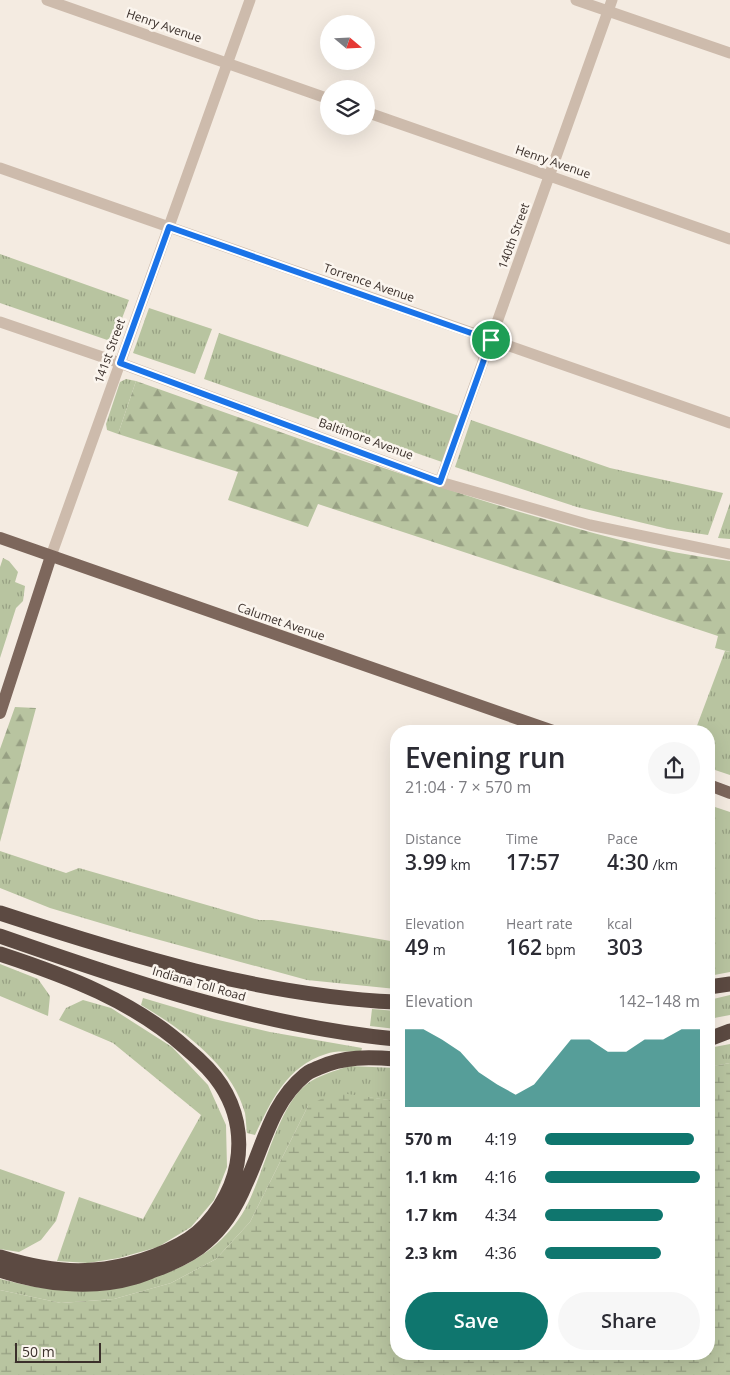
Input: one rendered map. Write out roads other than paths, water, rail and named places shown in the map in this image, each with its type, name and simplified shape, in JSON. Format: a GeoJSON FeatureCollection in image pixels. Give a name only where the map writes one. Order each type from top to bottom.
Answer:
{"type":"FeatureCollection","features":[{"type":"Feature","properties":{"kind":"highway","name":"Indiana Toll Road"},"geometry":{"type":"LineString","coordinates":[[0,913],[130,954],[195,971],[254,984],[323,995],[390,1001]]}},
{"type":"Feature","properties":{"kind":"highway","name":"Indiana Toll Road"},"geometry":{"type":"LineString","coordinates":[[0,936],[190,998],[257,1016],[390,1038]]}},
{"type":"Feature","properties":{"kind":"highway"},"geometry":{"type":"LineString","coordinates":[[0,954],[78,982],[112,997],[144,1015],[174,1037],[199,1059],[221,1084],[232,1108],[238,1129],[239,1152],[235,1175],[224,1199],[210,1220],[190,1238],[163,1252],[129,1265],[92,1270],[55,1270],[4,1258]]}},
{"type":"Feature","properties":{"kind":"highway"},"geometry":{"type":"LineString","coordinates":[[715,986],[730,984]]}},
{"type":"Feature","properties":{"kind":"highway"},"geometry":{"type":"LineString","coordinates":[[715,1030],[730,1029]]}},
{"type":"Feature","properties":{"kind":"highway"},"geometry":{"type":"LineString","coordinates":[[715,1036],[730,1029]]}},
{"type":"Feature","properties":{"kind":"highway"},"geometry":{"type":"LineString","coordinates":[[0,1270],[20,1277],[57,1283],[100,1283],[134,1278],[175,1262],[206,1243],[230,1216],[246,1184],[273,1117],[285,1095],[306,1073],[332,1061],[356,1057],[390,1059]]}},
{"type":"Feature","properties":{"kind":"main road","name":"Calumet Avenue"},"geometry":{"type":"LineString","coordinates":[[0,538],[536,725]]}},
{"type":"Feature","properties":{"kind":"main road","name":"141st Street"},"geometry":{"type":"LineString","coordinates":[[0,713],[51,556]]}},
{"type":"Feature","properties":{"kind":"main road"},"geometry":{"type":"LineString","coordinates":[[715,788],[730,793]]}},
{"type":"Feature","properties":{"kind":"street","name":"Henry Avenue"},"geometry":{"type":"LineString","coordinates":[[47,0],[320,96]]}},
{"type":"Feature","properties":{"kind":"street","name":"141st Street"},"geometry":{"type":"LineString","coordinates":[[51,556],[250,0]]}},
{"type":"Feature","properties":{"kind":"street"},"geometry":{"type":"LineString","coordinates":[[576,0],[730,53]]}},
{"type":"Feature","properties":{"kind":"street","name":"140th Street"},"geometry":{"type":"LineString","coordinates":[[440,482],[612,0]]}},
{"type":"Feature","properties":{"kind":"street","name":"Henry Avenue"},"geometry":{"type":"LineString","coordinates":[[375,115],[730,239]]}},
{"type":"Feature","properties":{"kind":"street","name":"Torrence Avenue"},"geometry":{"type":"LineString","coordinates":[[0,168],[730,423]]}},
{"type":"Feature","properties":{"kind":"street","name":"Baltimore Avenue"},"geometry":{"type":"LineString","coordinates":[[0,322],[120,363],[440,482],[590,525],[730,554]]}}]}
